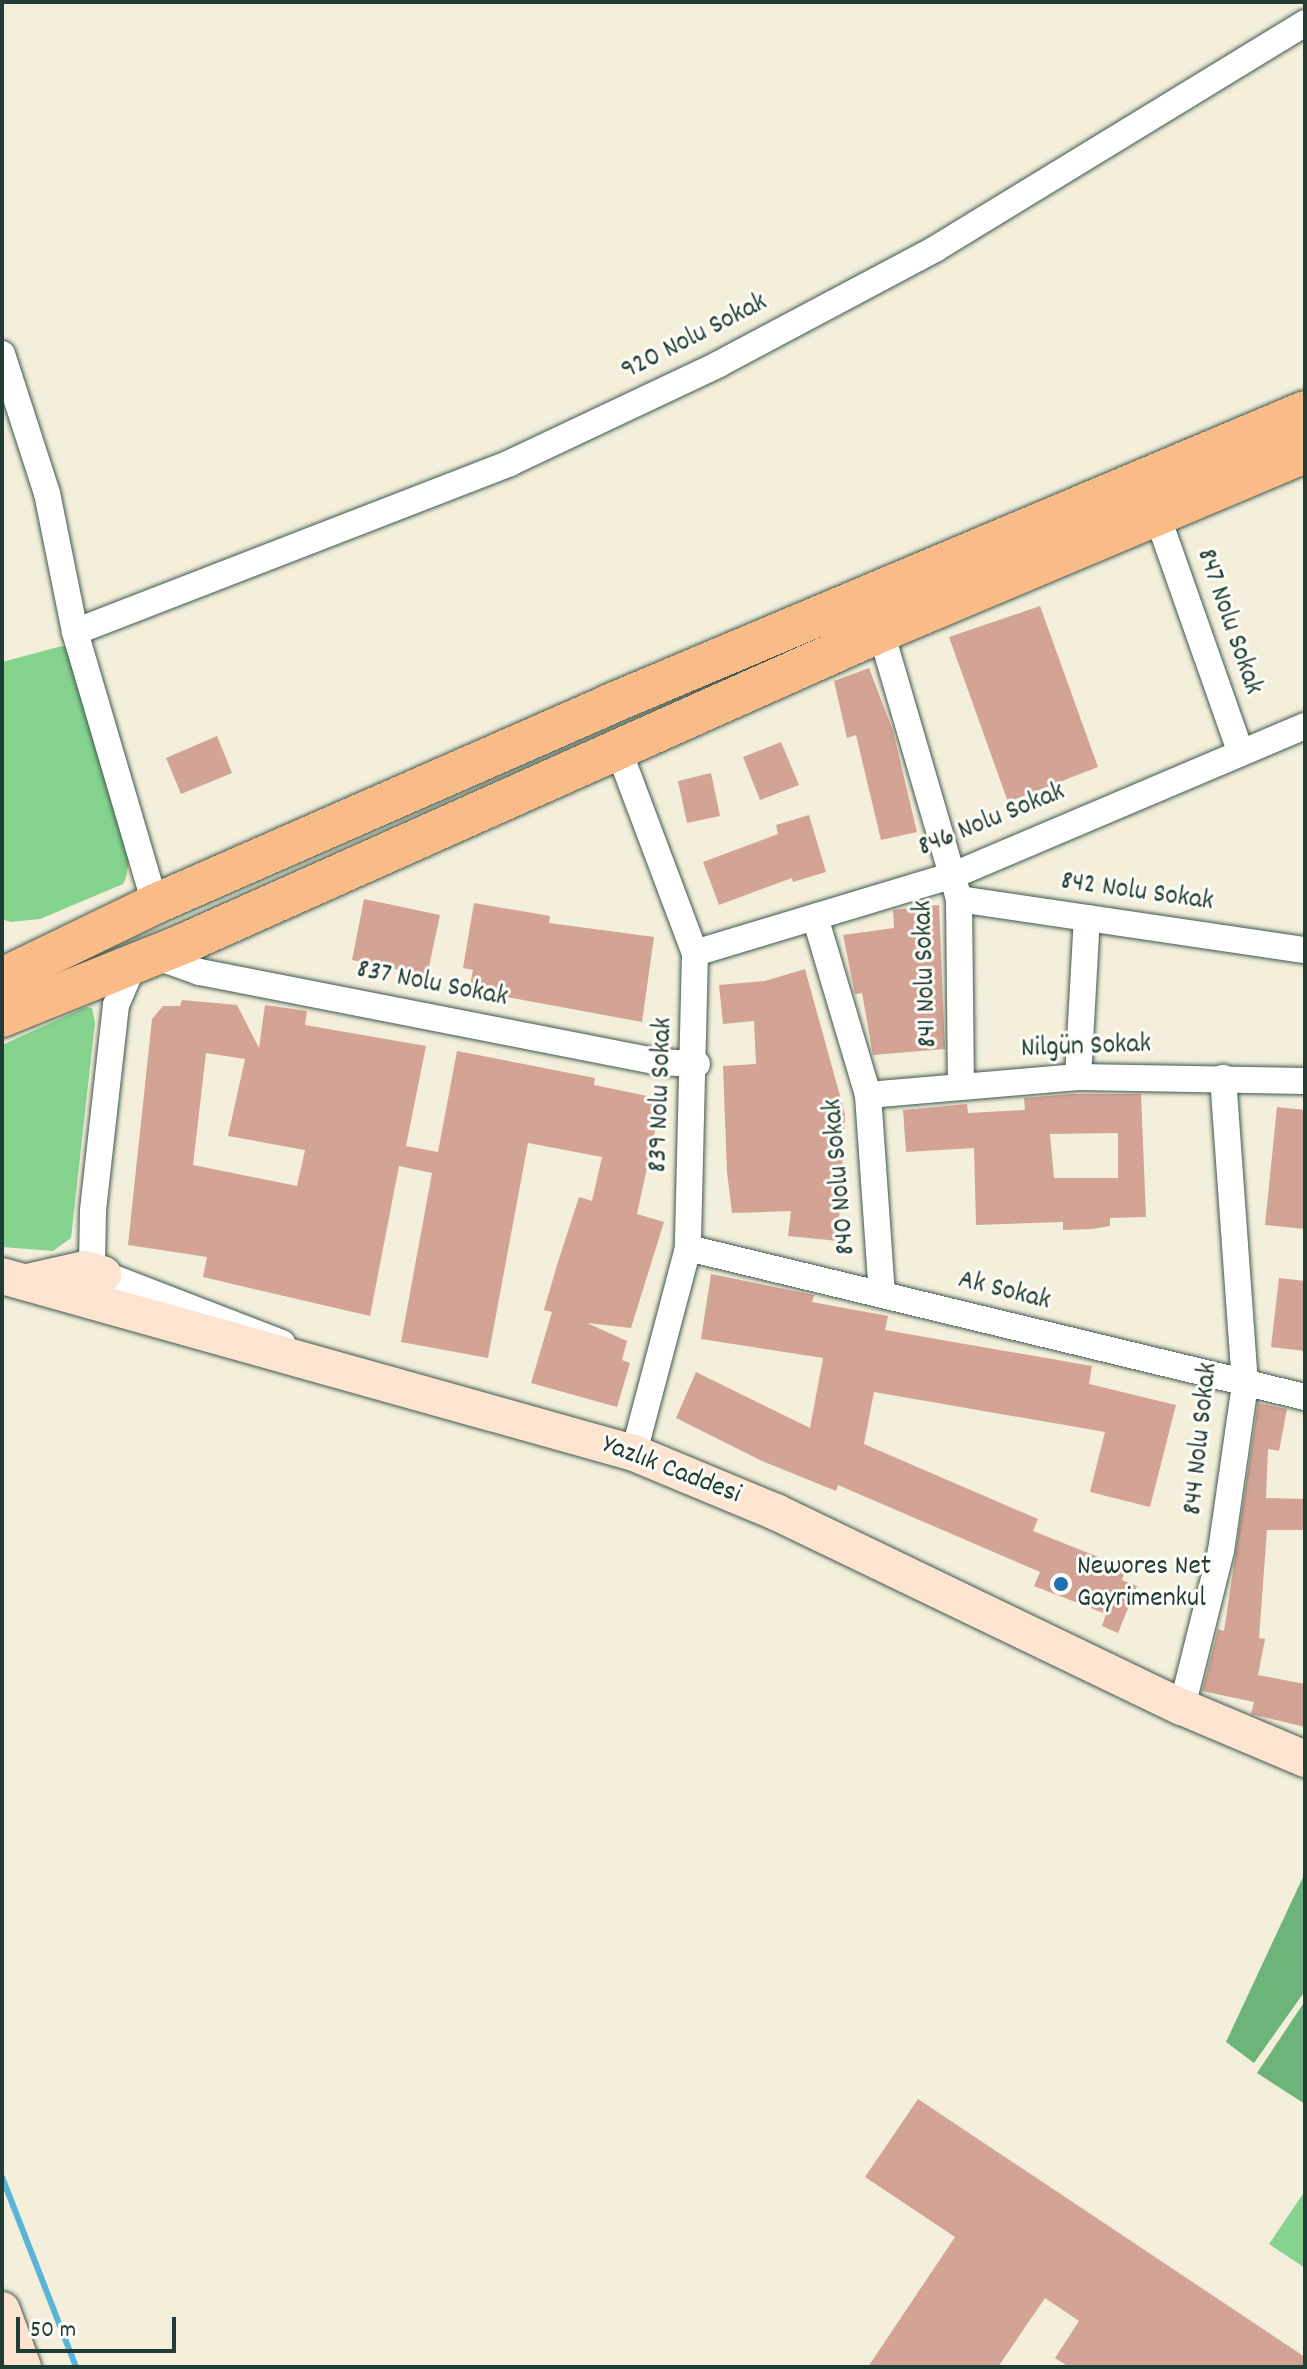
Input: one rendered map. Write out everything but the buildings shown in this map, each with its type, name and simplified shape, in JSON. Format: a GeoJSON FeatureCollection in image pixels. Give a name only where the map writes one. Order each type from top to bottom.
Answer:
{"type":"FeatureCollection","features":[{"type":"Feature","properties":{"kind":"main road"},"geometry":{"type":"LineString","coordinates":[[2,978],[66,951],[155,904],[610,704],[1305,411]]}},
{"type":"Feature","properties":{"kind":"main road"},"geometry":{"type":"LineString","coordinates":[[2,1017],[149,956],[617,746],[1305,453]]}},
{"type":"Feature","properties":{"kind":"main road"},"geometry":{"type":"LineString","coordinates":[[2,951],[31,957],[66,951]]}},
{"type":"Feature","properties":{"kind":"main road"},"geometry":{"type":"LineString","coordinates":[[13,1279],[85,1269],[103,1274]]}},
{"type":"Feature","properties":{"kind":"main road","name":"Yazlık Caddesi"},"geometry":{"type":"LineString","coordinates":[[13,1279],[634,1453],[776,1512],[1182,1707],[1305,1759]]}},
{"type":"Feature","properties":{"kind":"main road"},"geometry":{"type":"LineString","coordinates":[[2,2310],[23,2367]]}},
{"type":"Feature","properties":{"kind":"street","name":"920 Nolu Sokak"},"geometry":{"type":"LineString","coordinates":[[75,632],[510,463],[719,364],[935,249],[1305,23]]}},
{"type":"Feature","properties":{"kind":"street"},"geometry":{"type":"LineString","coordinates":[[2,354],[47,493],[75,632],[140,839],[155,904]]}},
{"type":"Feature","properties":{"kind":"street","name":"847 Nolu Sokak"},"geometry":{"type":"LineString","coordinates":[[1157,515],[1240,751]]}},
{"type":"Feature","properties":{"kind":"street","name":"841 Nolu Sokak"},"geometry":{"type":"LineString","coordinates":[[881,632],[956,887],[961,1086]]}},
{"type":"Feature","properties":{"kind":"street","name":"846 Nolu Sokak"},"geometry":{"type":"LineString","coordinates":[[695,953],[815,917],[956,887],[1240,751],[1305,726]]}},
{"type":"Feature","properties":{"kind":"street","name":"839 Nolu Sokak"},"geometry":{"type":"LineString","coordinates":[[617,746],[695,953],[697,1064],[688,1248],[634,1453]]}},
{"type":"Feature","properties":{"kind":"street","name":"842 Nolu Sokak"},"geometry":{"type":"LineString","coordinates":[[956,887],[1087,918],[1305,950]]}},
{"type":"Feature","properties":{"kind":"street","name":"840 Nolu Sokak"},"geometry":{"type":"LineString","coordinates":[[815,917],[868,1095],[882,1295]]}},
{"type":"Feature","properties":{"kind":"street"},"geometry":{"type":"LineString","coordinates":[[1078,1077],[1087,918]]}},
{"type":"Feature","properties":{"kind":"street"},"geometry":{"type":"LineString","coordinates":[[149,956],[116,1005],[93,1211],[92,1261],[103,1274],[254,1328],[320,1364]]}},
{"type":"Feature","properties":{"kind":"street","name":"837 Nolu Sokak"},"geometry":{"type":"LineString","coordinates":[[149,956],[200,972],[659,1062],[697,1064]]}},
{"type":"Feature","properties":{"kind":"street","name":"Nilgün Sokak"},"geometry":{"type":"LineString","coordinates":[[868,1095],[1078,1077],[1305,1081]]}},
{"type":"Feature","properties":{"kind":"street","name":"844 Nolu Sokak"},"geometry":{"type":"LineString","coordinates":[[1182,1707],[1221,1551],[1245,1384],[1223,1078]]}},
{"type":"Feature","properties":{"kind":"street","name":"Ak Sokak"},"geometry":{"type":"LineString","coordinates":[[688,1248],[1305,1397]]}},
{"type":"Feature","properties":{"kind":"green space"},"geometry":{"type":"Polygon","coordinates":[[[62,646],[70,649],[129,860],[126,878],[123,884],[40,919],[10,922],[2,919],[2,662],[62,646]]]}},
{"type":"Feature","properties":{"kind":"green space"},"geometry":{"type":"Polygon","coordinates":[[[86,1007],[92,1008],[95,1022],[71,1238],[53,1251],[2,1247],[2,1045],[86,1007]]]}},
{"type":"Feature","properties":{"kind":"green space"},"geometry":{"type":"Polygon","coordinates":[[[1303,1877],[1305,1991],[1254,2063],[1226,2042],[1303,1877]]]}},
{"type":"Feature","properties":{"kind":"green space"},"geometry":{"type":"Polygon","coordinates":[[[1305,2001],[1305,2104],[1257,2073],[1305,2001]]]}},
{"type":"Feature","properties":{"kind":"green space"},"geometry":{"type":"Polygon","coordinates":[[[1305,2191],[1305,2268],[1269,2244],[1305,2191]]]}},
{"type":"Feature","properties":{"kind":"waterway"},"geometry":{"type":"LineString","coordinates":[[2,2177],[76,2367]]}},
{"type":"Feature","properties":{"kind":"place","name":"Newores Net Gayrimenkul"},"geometry":{"type":"Point","coordinates":[1061,1584]}}]}
